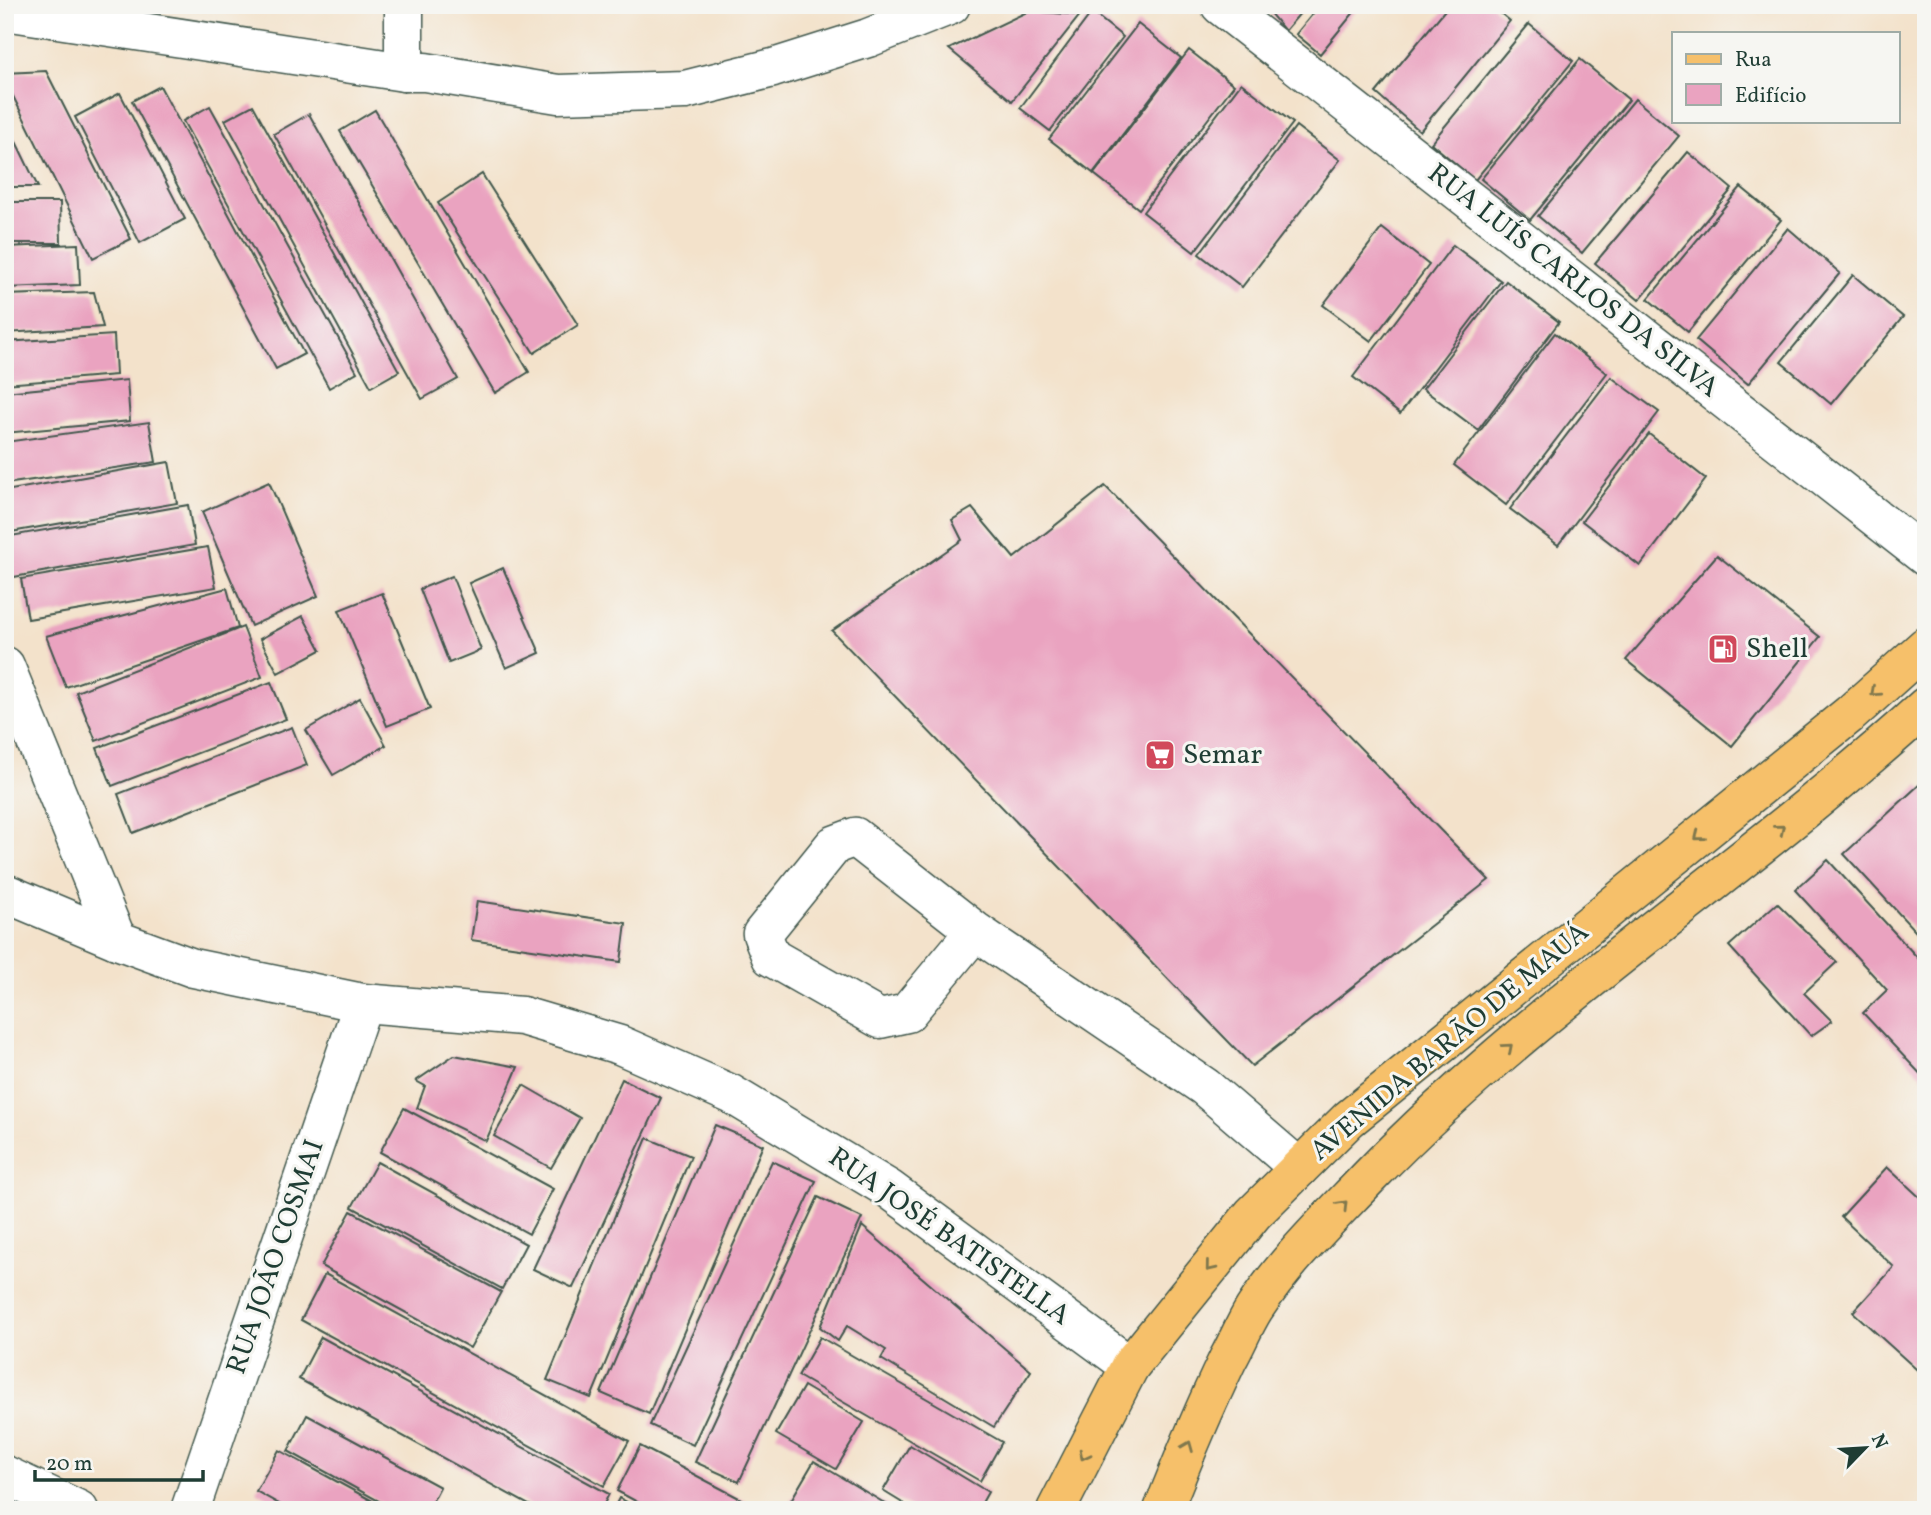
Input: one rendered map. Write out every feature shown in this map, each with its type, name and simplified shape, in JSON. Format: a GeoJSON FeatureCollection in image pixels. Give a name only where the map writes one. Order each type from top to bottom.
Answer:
{"type":"FeatureCollection","features":[{"type":"Feature","properties":{"kind":"main road","name":"AVENIDA BARÃO DE MAUÁ"},"geometry":{"type":"LineString","coordinates":[[1056,1510],[1130,1366],[1253,1214],[1299,1168],[1349,1119],[1839,723],[1926,646]]}},
{"type":"Feature","properties":{"kind":"main road","name":"AVENIDA BARÃO DE MAUÁ"},"geometry":{"type":"LineString","coordinates":[[1163,1510],[1201,1413],[1253,1311],[1305,1244],[1420,1125],[1501,1054],[1884,744],[1926,706]]}},
{"type":"Feature","properties":{"kind":"street"},"geometry":{"type":"LineString","coordinates":[[404,5],[404,72]]}},
{"type":"Feature","properties":{"kind":"street"},"geometry":{"type":"LineString","coordinates":[[5,11],[558,94],[685,90],[773,68],[868,38],[951,5]]}},
{"type":"Feature","properties":{"kind":"street","name":"RUA LUÍS CARLOS DA SILVA"},"geometry":{"type":"LineString","coordinates":[[1220,5],[1926,557]]}},
{"type":"Feature","properties":{"kind":"street"},"geometry":{"type":"LineString","coordinates":[[5,666],[117,940]]}},
{"type":"Feature","properties":{"kind":"street"},"geometry":{"type":"LineString","coordinates":[[975,931],[907,1013],[880,1018],[771,957],[762,934],[834,845],[855,836],[975,931],[1205,1087],[1299,1168]]}},
{"type":"Feature","properties":{"kind":"street","name":"RUA JOSÉ BATISTELLA"},"geometry":{"type":"LineString","coordinates":[[5,893],[117,940],[193,968],[363,1003],[522,1016],[620,1045],[731,1094],[889,1189],[1130,1366]]}},
{"type":"Feature","properties":{"kind":"street","name":"RUA JOÃO COSMAI"},"geometry":{"type":"LineString","coordinates":[[190,1510],[363,1003]]}},
{"type":"Feature","properties":{"kind":"street"},"geometry":{"type":"LineString","coordinates":[[5,1475],[79,1510]]}},
{"type":"Feature","properties":{"kind":"building"},"geometry":{"type":"Polygon","coordinates":[[[1263,5],[1307,5],[1285,31],[1263,5]]]}},
{"type":"Feature","properties":{"kind":"building"},"geometry":{"type":"Polygon","coordinates":[[[1320,5],[1360,5],[1320,54],[1296,34],[1320,5]]]}},
{"type":"Feature","properties":{"kind":"building"},"geometry":{"type":"Polygon","coordinates":[[[1449,5],[1491,5],[1510,21],[1420,131],[1376,93],[1449,5]]]}},
{"type":"Feature","properties":{"kind":"building"},"geometry":{"type":"Polygon","coordinates":[[[1029,11],[1080,15],[1012,101],[949,49],[1029,11]]]}},
{"type":"Feature","properties":{"kind":"building"},"geometry":{"type":"Polygon","coordinates":[[[1092,12],[1123,37],[1050,131],[1020,108],[1092,12]]]}},
{"type":"Feature","properties":{"kind":"building"},"geometry":{"type":"Polygon","coordinates":[[[1138,24],[1181,58],[1093,173],[1049,139],[1138,24]]]}},
{"type":"Feature","properties":{"kind":"building"},"geometry":{"type":"Polygon","coordinates":[[[1529,24],[1573,61],[1475,180],[1431,143],[1529,24]]]}},
{"type":"Feature","properties":{"kind":"building"},"geometry":{"type":"Polygon","coordinates":[[[1189,50],[1234,85],[1139,209],[1094,174],[1189,50]]]}},
{"type":"Feature","properties":{"kind":"building"},"geometry":{"type":"Polygon","coordinates":[[[1580,59],[1629,100],[1530,220],[1481,179],[1580,59]]]}},
{"type":"Feature","properties":{"kind":"building"},"geometry":{"type":"Polygon","coordinates":[[[46,71],[131,239],[93,258],[5,80],[5,73],[46,71]]]}},
{"type":"Feature","properties":{"kind":"building"},"geometry":{"type":"Polygon","coordinates":[[[1241,83],[1293,123],[1194,252],[1143,212],[1241,83]]]}},
{"type":"Feature","properties":{"kind":"building"},"geometry":{"type":"Polygon","coordinates":[[[160,86],[304,354],[276,369],[132,101],[160,86]]]}},
{"type":"Feature","properties":{"kind":"building"},"geometry":{"type":"Polygon","coordinates":[[[120,93],[185,219],[140,243],[75,117],[120,93]]]}},
{"type":"Feature","properties":{"kind":"building"},"geometry":{"type":"Polygon","coordinates":[[[1635,99],[1679,136],[1582,253],[1538,216],[1635,99]]]}},
{"type":"Feature","properties":{"kind":"building"},"geometry":{"type":"Polygon","coordinates":[[[253,105],[399,371],[371,387],[225,120],[253,105]]]}},
{"type":"Feature","properties":{"kind":"building"},"geometry":{"type":"Polygon","coordinates":[[[210,106],[357,372],[329,388],[183,121],[210,106]]]}},
{"type":"Feature","properties":{"kind":"building"},"geometry":{"type":"Polygon","coordinates":[[[375,110],[529,372],[495,393],[340,131],[375,110]]]}},
{"type":"Feature","properties":{"kind":"building"},"geometry":{"type":"Polygon","coordinates":[[[309,114],[458,379],[422,399],[274,134],[309,114]]]}},
{"type":"Feature","properties":{"kind":"building"},"geometry":{"type":"Polygon","coordinates":[[[5,119],[38,187],[5,187],[5,119]]]}},
{"type":"Feature","properties":{"kind":"building"},"geometry":{"type":"Polygon","coordinates":[[[1296,126],[1340,160],[1242,287],[1199,254],[1296,126]]]}},
{"type":"Feature","properties":{"kind":"building"},"geometry":{"type":"Polygon","coordinates":[[[1688,152],[1732,189],[1639,300],[1595,263],[1688,152]]]}},
{"type":"Feature","properties":{"kind":"building"},"geometry":{"type":"Polygon","coordinates":[[[482,174],[578,325],[534,353],[438,203],[482,174]]]}},
{"type":"Feature","properties":{"kind":"building"},"geometry":{"type":"Polygon","coordinates":[[[1741,187],[1781,220],[1688,332],[1648,299],[1741,187]]]}},
{"type":"Feature","properties":{"kind":"building"},"geometry":{"type":"Polygon","coordinates":[[[5,202],[60,202],[61,243],[5,243],[5,202]]]}},
{"type":"Feature","properties":{"kind":"building"},"geometry":{"type":"Polygon","coordinates":[[[1382,228],[1429,265],[1371,341],[1323,305],[1382,228]]]}},
{"type":"Feature","properties":{"kind":"building"},"geometry":{"type":"Polygon","coordinates":[[[1788,228],[1840,273],[1748,384],[1696,340],[1788,228]]]}},
{"type":"Feature","properties":{"kind":"building"},"geometry":{"type":"Polygon","coordinates":[[[78,244],[80,285],[5,288],[5,247],[78,244]]]}},
{"type":"Feature","properties":{"kind":"building"},"geometry":{"type":"Polygon","coordinates":[[[1453,245],[1501,281],[1400,414],[1353,377],[1453,245]]]}},
{"type":"Feature","properties":{"kind":"building"},"geometry":{"type":"Polygon","coordinates":[[[1853,275],[1903,317],[1831,404],[1781,362],[1853,275]]]}},
{"type":"Feature","properties":{"kind":"building"},"geometry":{"type":"Polygon","coordinates":[[[1506,281],[1559,322],[1478,430],[1423,389],[1506,281]]]}},
{"type":"Feature","properties":{"kind":"building"},"geometry":{"type":"Polygon","coordinates":[[[94,292],[103,327],[5,333],[5,295],[94,292]]]}},
{"type":"Feature","properties":{"kind":"building"},"geometry":{"type":"Polygon","coordinates":[[[1555,333],[1607,373],[1506,505],[1454,465],[1555,333]]]}},
{"type":"Feature","properties":{"kind":"building"},"geometry":{"type":"Polygon","coordinates":[[[114,335],[116,375],[5,384],[5,342],[114,335]]]}},
{"type":"Feature","properties":{"kind":"building"},"geometry":{"type":"Polygon","coordinates":[[[1611,377],[1659,412],[1558,545],[1510,509],[1611,377]]]}},
{"type":"Feature","properties":{"kind":"building"},"geometry":{"type":"Polygon","coordinates":[[[127,380],[130,421],[5,433],[5,392],[127,380]]]}},
{"type":"Feature","properties":{"kind":"building"},"geometry":{"type":"Polygon","coordinates":[[[149,422],[156,462],[5,484],[5,442],[149,422]]]}},
{"type":"Feature","properties":{"kind":"building"},"geometry":{"type":"Polygon","coordinates":[[[1649,434],[1706,479],[1640,566],[1582,521],[1649,434]]]}},
{"type":"Feature","properties":{"kind":"building"},"geometry":{"type":"Polygon","coordinates":[[[169,462],[177,503],[11,532],[5,491],[169,462]]]}},
{"type":"Feature","properties":{"kind":"building"},"geometry":{"type":"Polygon","coordinates":[[[269,482],[318,596],[251,626],[202,512],[269,482]]]}},
{"type":"Feature","properties":{"kind":"building","name":"Semar"},"geometry":{"type":"Polygon","coordinates":[[[1105,486],[1489,880],[1252,1066],[832,631],[962,540],[952,520],[972,508],[1014,558],[1105,486]]]}},
{"type":"Feature","properties":{"kind":"building"},"geometry":{"type":"Polygon","coordinates":[[[188,505],[195,545],[8,578],[5,537],[188,505]]]}},
{"type":"Feature","properties":{"kind":"building"},"geometry":{"type":"Polygon","coordinates":[[[208,547],[216,587],[28,619],[21,579],[208,547]]]}},
{"type":"Feature","properties":{"kind":"building","name":"Shell"},"geometry":{"type":"Polygon","coordinates":[[[1717,555],[1820,637],[1732,746],[1626,660],[1717,555]]]}},
{"type":"Feature","properties":{"kind":"building"},"geometry":{"type":"Polygon","coordinates":[[[503,568],[540,653],[506,668],[469,583],[503,568]]]}},
{"type":"Feature","properties":{"kind":"building"},"geometry":{"type":"Polygon","coordinates":[[[452,576],[481,650],[449,663],[420,589],[452,576]]]}},
{"type":"Feature","properties":{"kind":"building"},"geometry":{"type":"Polygon","coordinates":[[[227,588],[238,628],[66,687],[46,636],[227,588]]]}},
{"type":"Feature","properties":{"kind":"building"},"geometry":{"type":"Polygon","coordinates":[[[382,593],[430,709],[387,726],[339,610],[382,593]]]}},
{"type":"Feature","properties":{"kind":"building"},"geometry":{"type":"Polygon","coordinates":[[[303,616],[321,650],[278,673],[260,639],[303,616]]]}},
{"type":"Feature","properties":{"kind":"building"},"geometry":{"type":"Polygon","coordinates":[[[243,627],[262,677],[96,741],[76,692],[243,627]]]}},
{"type":"Feature","properties":{"kind":"building"},"geometry":{"type":"Polygon","coordinates":[[[271,682],[286,719],[112,786],[97,748],[271,682]]]}},
{"type":"Feature","properties":{"kind":"building"},"geometry":{"type":"Polygon","coordinates":[[[360,698],[386,745],[333,775],[306,730],[360,698]]]}},
{"type":"Feature","properties":{"kind":"building"},"geometry":{"type":"Polygon","coordinates":[[[292,727],[307,765],[133,833],[118,794],[292,727]]]}},
{"type":"Feature","properties":{"kind":"building"},"geometry":{"type":"Polygon","coordinates":[[[1919,785],[1926,792],[1926,943],[1844,854],[1919,785]]]}},
{"type":"Feature","properties":{"kind":"building"},"geometry":{"type":"Polygon","coordinates":[[[1828,860],[1926,967],[1926,1080],[1863,1013],[1887,990],[1795,890],[1828,860]]]}},
{"type":"Feature","properties":{"kind":"building"},"geometry":{"type":"Polygon","coordinates":[[[477,901],[626,923],[621,962],[471,940],[477,901]]]}},
{"type":"Feature","properties":{"kind":"building"},"geometry":{"type":"Polygon","coordinates":[[[1777,903],[1837,962],[1804,993],[1832,1021],[1811,1036],[1729,946],[1777,903]]]}},
{"type":"Feature","properties":{"kind":"building"},"geometry":{"type":"Polygon","coordinates":[[[454,1055],[518,1067],[486,1141],[417,1108],[425,1086],[416,1081],[454,1055]]]}},
{"type":"Feature","properties":{"kind":"building"},"geometry":{"type":"Polygon","coordinates":[[[622,1079],[661,1098],[573,1288],[533,1269],[622,1079]]]}},
{"type":"Feature","properties":{"kind":"building"},"geometry":{"type":"Polygon","coordinates":[[[523,1085],[580,1118],[551,1168],[494,1136],[523,1085]]]}},
{"type":"Feature","properties":{"kind":"building"},"geometry":{"type":"Polygon","coordinates":[[[404,1108],[553,1189],[529,1234],[380,1152],[404,1108]]]}},
{"type":"Feature","properties":{"kind":"building"},"geometry":{"type":"Polygon","coordinates":[[[715,1125],[763,1145],[649,1414],[601,1393],[715,1125]]]}},
{"type":"Feature","properties":{"kind":"building"},"geometry":{"type":"Polygon","coordinates":[[[647,1138],[691,1156],[591,1398],[547,1380],[647,1138]]]}},
{"type":"Feature","properties":{"kind":"building"},"geometry":{"type":"Polygon","coordinates":[[[772,1161],[816,1181],[693,1445],[650,1425],[772,1161]]]}},
{"type":"Feature","properties":{"kind":"building"},"geometry":{"type":"Polygon","coordinates":[[[377,1162],[526,1244],[502,1289],[352,1207],[377,1162]]]}},
{"type":"Feature","properties":{"kind":"building"},"geometry":{"type":"Polygon","coordinates":[[[1887,1167],[1926,1203],[1926,1378],[1853,1312],[1894,1267],[1841,1217],[1887,1167]]]}},
{"type":"Feature","properties":{"kind":"building"},"geometry":{"type":"Polygon","coordinates":[[[818,1197],[862,1218],[739,1482],[695,1462],[818,1197]]]}},
{"type":"Feature","properties":{"kind":"building"},"geometry":{"type":"Polygon","coordinates":[[[351,1211],[501,1292],[470,1348],[321,1266],[351,1211]]]}},
{"type":"Feature","properties":{"kind":"building"},"geometry":{"type":"Polygon","coordinates":[[[862,1226],[1031,1371],[994,1427],[881,1359],[886,1350],[847,1326],[838,1341],[820,1327],[862,1226]]]}},
{"type":"Feature","properties":{"kind":"building"},"geometry":{"type":"Polygon","coordinates":[[[325,1274],[629,1441],[604,1486],[301,1320],[325,1274]]]}},
{"type":"Feature","properties":{"kind":"building"},"geometry":{"type":"Polygon","coordinates":[[[321,1337],[609,1494],[601,1510],[538,1510],[299,1379],[321,1337]]]}},
{"type":"Feature","properties":{"kind":"building"},"geometry":{"type":"Polygon","coordinates":[[[820,1337],[1002,1442],[980,1481],[798,1376],[820,1337]]]}},
{"type":"Feature","properties":{"kind":"building"},"geometry":{"type":"Polygon","coordinates":[[[804,1386],[864,1422],[836,1469],[776,1434],[804,1386]]]}},
{"type":"Feature","properties":{"kind":"building"},"geometry":{"type":"Polygon","coordinates":[[[307,1415],[440,1487],[428,1510],[395,1510],[288,1451],[307,1415]]]}},
{"type":"Feature","properties":{"kind":"building"},"geometry":{"type":"Polygon","coordinates":[[[910,1445],[988,1492],[978,1510],[914,1510],[883,1491],[910,1445]]]}},
{"type":"Feature","properties":{"kind":"building"},"geometry":{"type":"Polygon","coordinates":[[[640,1446],[762,1510],[652,1510],[617,1491],[640,1446]]]}},
{"type":"Feature","properties":{"kind":"building"},"geometry":{"type":"Polygon","coordinates":[[[279,1450],[389,1510],[290,1510],[256,1491],[279,1450]]]}},
{"type":"Feature","properties":{"kind":"building"},"geometry":{"type":"Polygon","coordinates":[[[814,1461],[896,1510],[792,1510],[787,1507],[814,1461]]]}},
{"type":"Feature","properties":{"kind":"building"},"geometry":{"type":"Polygon","coordinates":[[[619,1498],[642,1510],[613,1510],[619,1498]]]}},
{"type":"Feature","properties":{"kind":"place","name":"Shell"},"geometry":{"type":"Point","coordinates":[1723,649]}},
{"type":"Feature","properties":{"kind":"place","name":"Semar"},"geometry":{"type":"Point","coordinates":[1160,755]}}]}
